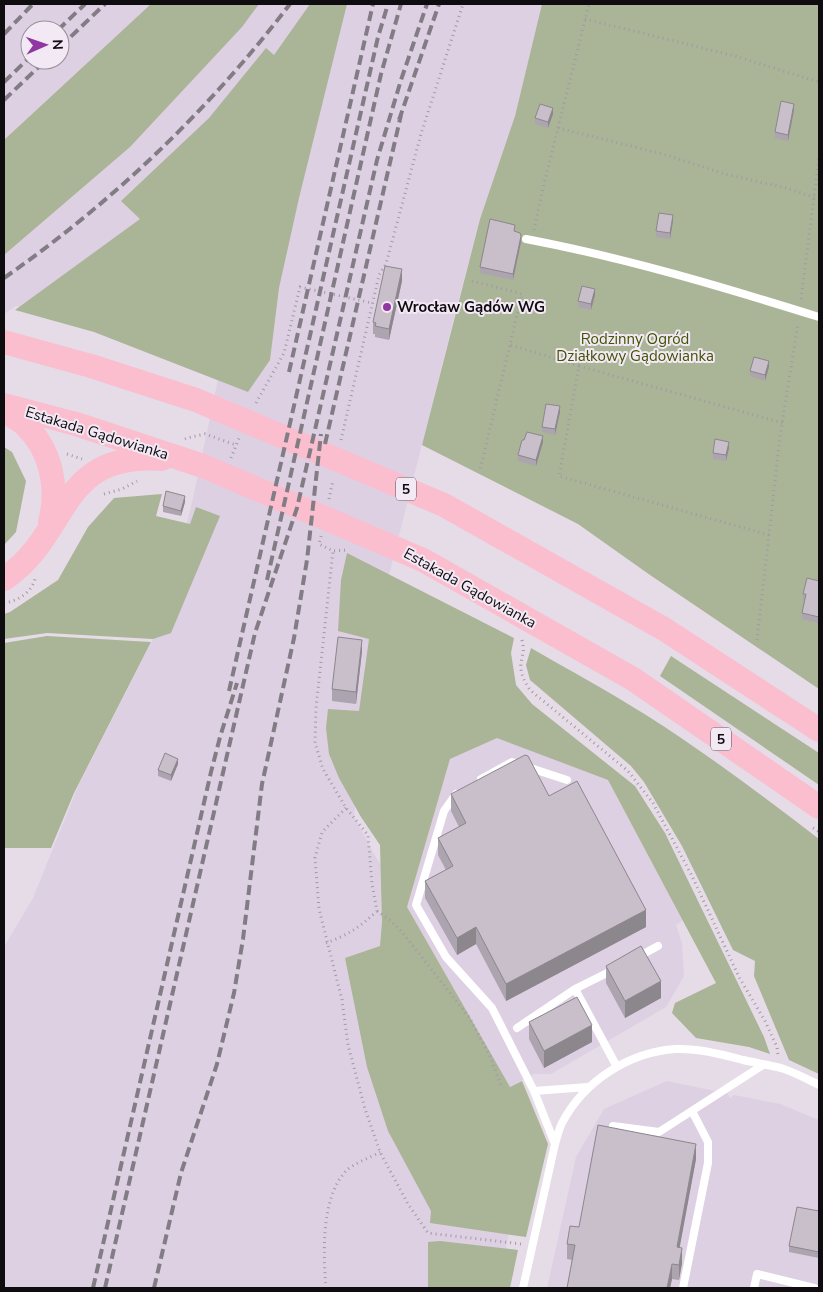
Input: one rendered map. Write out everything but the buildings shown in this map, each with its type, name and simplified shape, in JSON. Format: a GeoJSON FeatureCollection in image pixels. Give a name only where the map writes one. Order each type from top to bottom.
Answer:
{"type":"FeatureCollection","features":[{"type":"Feature","properties":{"kind":"main road","name":"5"},"geometry":{"type":"LineString","coordinates":[[4,342],[91,366],[196,400],[444,505],[664,629],[819,730]]}},
{"type":"Feature","properties":{"kind":"main road","name":"Estakada Gądowianka"},"geometry":{"type":"LineString","coordinates":[[4,405],[76,424],[203,466],[423,560],[634,679],[819,807]]}},
{"type":"Feature","properties":{"kind":"main road"},"geometry":{"type":"LineString","coordinates":[[4,411],[23,423],[35,436],[46,454],[52,472],[54,492],[48,532]]}},
{"type":"Feature","properties":{"kind":"main road"},"geometry":{"type":"LineString","coordinates":[[4,579],[25,562],[38,548],[77,487],[102,468],[127,460],[146,458],[203,466]]}},
{"type":"Feature","properties":{"kind":"lane"},"geometry":{"type":"LineString","coordinates":[[529,240],[572,248],[619,260],[819,317]]}},
{"type":"Feature","properties":{"kind":"lane"},"geometry":{"type":"LineString","coordinates":[[473,783],[512,762],[567,780]]}},
{"type":"Feature","properties":{"kind":"lane"},"geometry":{"type":"LineString","coordinates":[[465,788],[458,792],[444,811],[416,905],[446,957],[492,1008],[534,1091],[555,1144]]}},
{"type":"Feature","properties":{"kind":"lane"},"geometry":{"type":"LineString","coordinates":[[517,1028],[575,989],[658,946]]}},
{"type":"Feature","properties":{"kind":"lane"},"geometry":{"type":"LineString","coordinates":[[575,989],[617,1067]]}},
{"type":"Feature","properties":{"kind":"lane"},"geometry":{"type":"LineString","coordinates":[[523,1288],[555,1144],[562,1124],[588,1087],[617,1067],[631,1060],[657,1052],[676,1049],[715,1053],[781,1068],[819,1084]]}},
{"type":"Feature","properties":{"kind":"lane"},"geometry":{"type":"LineString","coordinates":[[613,1126],[659,1132],[763,1065]]}},
{"type":"Feature","properties":{"kind":"lane"},"geometry":{"type":"LineString","coordinates":[[534,1091],[588,1087]]}},
{"type":"Feature","properties":{"kind":"lane"},"geometry":{"type":"LineString","coordinates":[[683,1288],[708,1163],[708,1142],[692,1111]]}},
{"type":"Feature","properties":{"kind":"lane"},"geometry":{"type":"LineString","coordinates":[[754,1288],[757,1274],[814,1288]]}},
{"type":"Feature","properties":{"kind":"path"},"geometry":{"type":"LineString","coordinates":[[339,448],[379,275],[386,264],[421,134],[463,4]]}},
{"type":"Feature","properties":{"kind":"path"},"geometry":{"type":"LineString","coordinates":[[529,240],[589,4]]}},
{"type":"Feature","properties":{"kind":"path"},"geometry":{"type":"LineString","coordinates":[[585,19],[735,56],[819,82]]}},
{"type":"Feature","properties":{"kind":"path"},"geometry":{"type":"LineString","coordinates":[[558,128],[663,154],[725,174],[786,188],[819,199]]}},
{"type":"Feature","properties":{"kind":"path"},"geometry":{"type":"LineString","coordinates":[[757,640],[783,423],[800,311],[819,157]]}},
{"type":"Feature","properties":{"kind":"path"},"geometry":{"type":"LineString","coordinates":[[472,281],[522,294],[480,470]]}},
{"type":"Feature","properties":{"kind":"path"},"geometry":{"type":"LineString","coordinates":[[284,352],[300,287],[372,303]]}},
{"type":"Feature","properties":{"kind":"path"},"geometry":{"type":"LineString","coordinates":[[511,345],[783,423]]}},
{"type":"Feature","properties":{"kind":"path"},"geometry":{"type":"LineString","coordinates":[[579,366],[559,476],[769,535]]}},
{"type":"Feature","properties":{"kind":"path"},"geometry":{"type":"LineString","coordinates":[[180,444],[187,438],[205,434],[236,445]]}},
{"type":"Feature","properties":{"kind":"path"},"geometry":{"type":"LineString","coordinates":[[327,506],[333,477]]}},
{"type":"Feature","properties":{"kind":"path"},"geometry":{"type":"LineString","coordinates":[[99,495],[122,489],[138,481]]}},
{"type":"Feature","properties":{"kind":"path"},"geometry":{"type":"LineString","coordinates":[[321,534],[319,544],[333,551],[316,708],[315,743],[323,769],[346,808],[368,835],[372,884],[377,911],[390,920],[408,938],[469,1017],[490,1056],[501,1086]]}},
{"type":"Feature","properties":{"kind":"path"},"geometry":{"type":"LineString","coordinates":[[316,535],[325,539]]}},
{"type":"Feature","properties":{"kind":"path"},"geometry":{"type":"LineString","coordinates":[[342,547],[351,551]]}},
{"type":"Feature","properties":{"kind":"path"},"geometry":{"type":"LineString","coordinates":[[4,603],[12,602],[30,591],[35,581],[36,572]]}},
{"type":"Feature","properties":{"kind":"path"},"geometry":{"type":"LineString","coordinates":[[517,633],[526,637]]}},
{"type":"Feature","properties":{"kind":"path"},"geometry":{"type":"LineString","coordinates":[[524,654],[521,664],[522,678],[530,690],[628,771],[653,803],[692,876],[739,977],[765,1021],[777,1047],[781,1068]]}},
{"type":"Feature","properties":{"kind":"path"},"geometry":{"type":"LineString","coordinates":[[346,808],[322,832],[315,858],[319,909],[326,943],[342,1000],[348,1045],[365,1109],[380,1152],[408,1204],[428,1233],[532,1245]]}},
{"type":"Feature","properties":{"kind":"path"},"geometry":{"type":"LineString","coordinates":[[326,943],[347,935],[361,926],[377,911]]}},
{"type":"Feature","properties":{"kind":"path"},"geometry":{"type":"LineString","coordinates":[[326,1288],[325,1244],[329,1206],[333,1189],[347,1170],[380,1152]]}},
{"type":"Feature","properties":{"kind":"shaded area"},"geometry":{"type":"Polygon","coordinates":[[[4,4],[542,4],[515,116],[480,219],[388,579],[354,816],[374,854],[407,906],[450,759],[497,737],[608,780],[683,920],[676,925],[682,943],[684,976],[666,1007],[551,1074],[534,1074],[510,1087],[533,1122],[497,1288],[4,1288],[4,947],[33,898],[79,784],[152,641],[173,580],[193,498],[219,375],[56,313],[16,306],[4,314],[4,4]]]}},
{"type":"Feature","properties":{"kind":"shaded area"},"geometry":{"type":"Polygon","coordinates":[[[667,1081],[715,1091],[723,1086],[730,1098],[734,1095],[780,1104],[819,1120],[819,1288],[547,1288],[576,1157],[604,1109],[667,1081]]]}},
{"type":"Feature","properties":{"kind":"green space"},"geometry":{"type":"Polygon","coordinates":[[[151,4],[259,4],[242,27],[130,147],[4,255],[4,140],[151,4]]]}},
{"type":"Feature","properties":{"kind":"green space"},"geometry":{"type":"Polygon","coordinates":[[[310,4],[347,4],[299,198],[279,288],[270,360],[248,392],[94,332],[15,310],[140,219],[121,201],[209,118],[266,48],[274,55],[310,4]]]}},
{"type":"Feature","properties":{"kind":"green space","name":"Rodzinny Ogród Działkowy Gądowianka"},"geometry":{"type":"Polygon","coordinates":[[[542,4],[819,4],[819,689],[578,524],[422,445],[480,219],[515,116],[542,4]]]}},
{"type":"Feature","properties":{"kind":"green space"},"geometry":{"type":"Polygon","coordinates":[[[4,447],[12,452],[26,481],[16,532],[4,545],[4,447]]]}},
{"type":"Feature","properties":{"kind":"green space"},"geometry":{"type":"Polygon","coordinates":[[[162,494],[156,516],[190,524],[196,507],[220,516],[171,633],[153,639],[47,633],[4,639],[4,614],[10,612],[58,580],[88,527],[114,498],[162,494]]]}},
{"type":"Feature","properties":{"kind":"green space"},"geometry":{"type":"Polygon","coordinates":[[[347,553],[514,638],[511,653],[516,685],[532,704],[635,786],[665,833],[764,1037],[770,1054],[749,1047],[696,1038],[672,1013],[675,1003],[716,983],[608,780],[497,738],[450,759],[407,907],[510,1087],[522,1081],[548,1144],[526,1237],[430,1223],[431,1211],[388,1131],[367,1067],[345,958],[380,946],[382,922],[380,845],[361,817],[339,778],[329,754],[326,728],[328,709],[359,711],[369,639],[338,631],[341,580],[347,553]]]}},
{"type":"Feature","properties":{"kind":"green space"},"geometry":{"type":"Polygon","coordinates":[[[47,636],[151,642],[74,793],[51,848],[4,848],[4,643],[47,636]]]}},
{"type":"Feature","properties":{"kind":"green space"},"geometry":{"type":"Polygon","coordinates":[[[531,648],[668,729],[734,775],[819,839],[819,1074],[789,1060],[754,976],[755,961],[733,950],[682,846],[644,782],[631,766],[530,680],[526,665],[531,648]]]}},
{"type":"Feature","properties":{"kind":"green space"},"geometry":{"type":"Polygon","coordinates":[[[671,656],[819,753],[819,785],[660,676],[671,656]]]}},
{"type":"Feature","properties":{"kind":"green space"},"geometry":{"type":"Polygon","coordinates":[[[440,1241],[518,1250],[510,1288],[428,1288],[428,1242],[440,1241]]]}},
{"type":"Feature","properties":{"kind":"railway"},"geometry":{"type":"LineString","coordinates":[[4,34],[33,4]]}},
{"type":"Feature","properties":{"kind":"railway"},"geometry":{"type":"LineString","coordinates":[[68,20],[85,4]]}},
{"type":"Feature","properties":{"kind":"railway"},"geometry":{"type":"LineString","coordinates":[[70,37],[105,4]]}},
{"type":"Feature","properties":{"kind":"railway"},"geometry":{"type":"LineString","coordinates":[[4,278],[83,218],[158,152],[226,81],[290,4]]}},
{"type":"Feature","properties":{"kind":"railway"},"geometry":{"type":"LineString","coordinates":[[289,372],[373,4]]}},
{"type":"Feature","properties":{"kind":"railway"},"geometry":{"type":"LineString","coordinates":[[229,691],[378,37],[388,4]]}},
{"type":"Feature","properties":{"kind":"railway"},"geometry":{"type":"LineString","coordinates":[[267,580],[381,74],[401,4]]}},
{"type":"Feature","properties":{"kind":"railway"},"geometry":{"type":"LineString","coordinates":[[105,1288],[255,633],[297,508],[377,160],[401,80],[427,4]]}},
{"type":"Feature","properties":{"kind":"railway"},"geometry":{"type":"LineString","coordinates":[[399,120],[439,4]]}},
{"type":"Feature","properties":{"kind":"railway"},"geometry":{"type":"LineString","coordinates":[[4,82],[20,67]]}},
{"type":"Feature","properties":{"kind":"railway"},"geometry":{"type":"LineString","coordinates":[[4,100],[36,70]]}},
{"type":"Feature","properties":{"kind":"railway"},"geometry":{"type":"LineString","coordinates":[[325,444],[401,115]]}},
{"type":"Feature","properties":{"kind":"railway"},"geometry":{"type":"LineString","coordinates":[[154,1288],[181,1173],[217,1064],[234,993],[243,939],[262,784],[294,638],[307,560],[321,434]]}},
{"type":"Feature","properties":{"kind":"railway"},"geometry":{"type":"LineString","coordinates":[[93,1288],[211,772],[237,683]]}},
{"type":"Feature","properties":{"kind":"place","name":"Wrocław Gądów WG"},"geometry":{"type":"Point","coordinates":[387,307]}}]}
